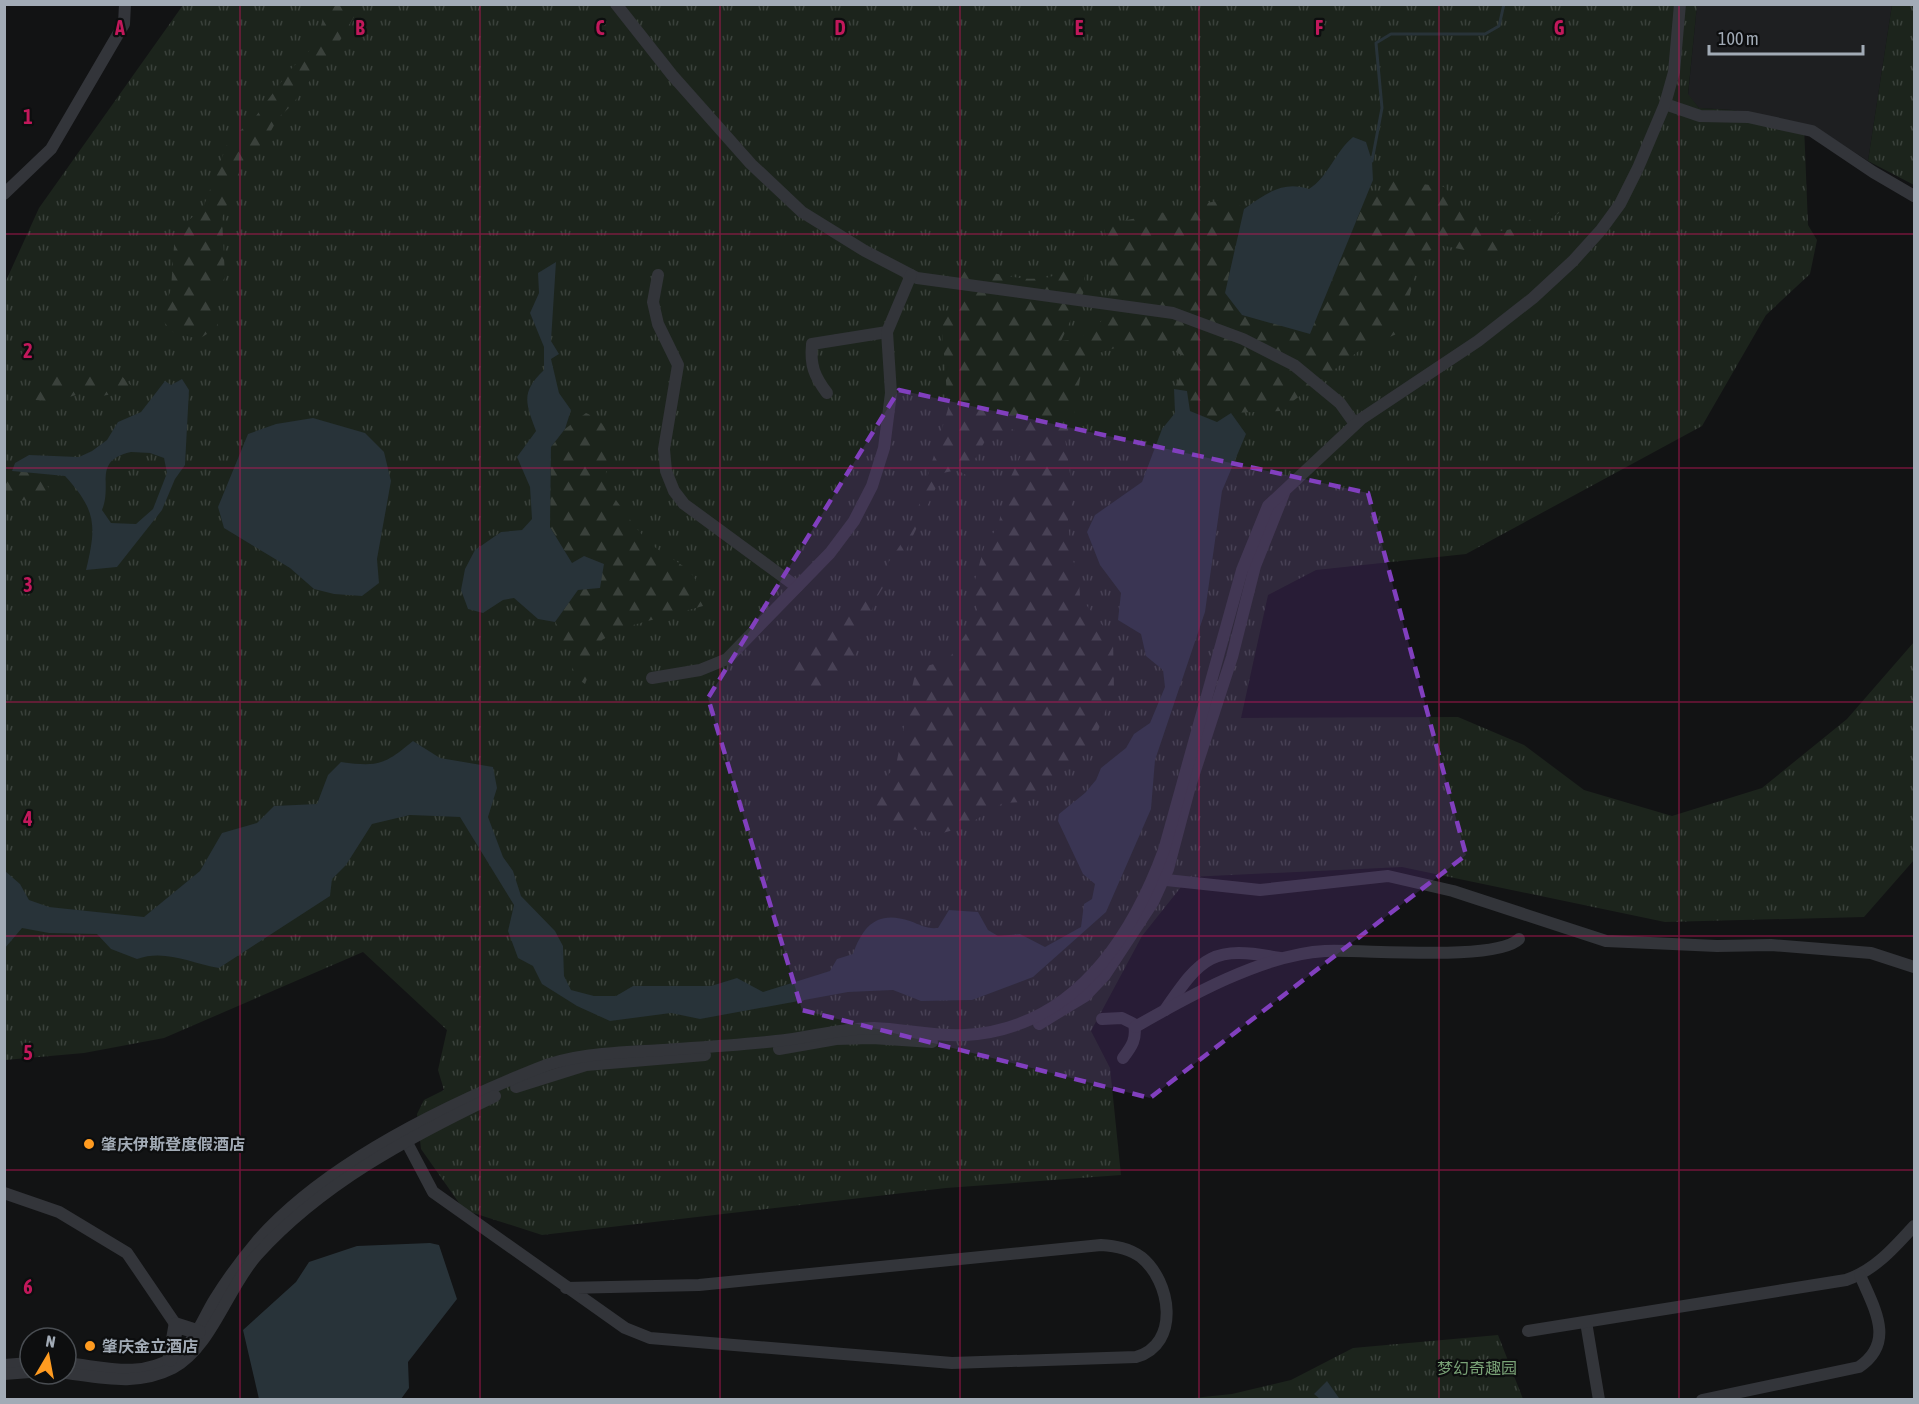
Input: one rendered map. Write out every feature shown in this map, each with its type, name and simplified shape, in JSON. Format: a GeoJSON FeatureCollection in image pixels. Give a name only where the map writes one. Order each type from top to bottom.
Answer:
{"type":"FeatureCollection","features":[{"type":"Feature","properties":{"kind":"street"},"geometry":{"type":"LineString","coordinates":[[4,194],[51,149],[124,24],[125,4]]}},
{"type":"Feature","properties":{"kind":"street"},"geometry":{"type":"LineString","coordinates":[[616,4],[672,75],[751,164],[795,206],[865,251],[911,275],[1173,313],[1243,339],[1294,365],[1340,403],[1354,424]]}},
{"type":"Feature","properties":{"kind":"street"},"geometry":{"type":"LineString","coordinates":[[78,1364],[125,1370],[151,1369],[178,1355],[198,1332],[232,1273],[283,1215],[326,1180],[539,1068],[589,1055],[779,1041],[838,1030],[876,1028],[965,1035],[1022,1024],[1079,989],[1095,974],[1158,880],[1164,850],[1242,570],[1268,506],[1354,424],[1478,341],[1533,298],[1573,261],[1620,204],[1665,104],[1674,72],[1680,4]]}},
{"type":"Feature","properties":{"kind":"street"},"geometry":{"type":"LineString","coordinates":[[1665,104],[1700,116],[1748,117],[1812,131],[1872,172],[1914,196]]}},
{"type":"Feature","properties":{"kind":"street"},"geometry":{"type":"LineString","coordinates":[[658,275],[653,302],[658,324],[678,365],[664,449],[666,471],[674,491],[684,504],[797,586]]}},
{"type":"Feature","properties":{"kind":"street"},"geometry":{"type":"LineString","coordinates":[[652,678],[700,670],[726,658],[830,553],[854,521],[872,486],[889,425],[891,393],[887,332],[911,275]]}},
{"type":"Feature","properties":{"kind":"street"},"geometry":{"type":"LineString","coordinates":[[827,393],[815,377],[810,363],[812,344],[887,332]]}},
{"type":"Feature","properties":{"kind":"street"},"geometry":{"type":"LineString","coordinates":[[1158,880],[1260,890],[1388,876],[1453,891],[1606,941],[1771,945],[1871,953],[1914,967]]}},
{"type":"Feature","properties":{"kind":"street"},"geometry":{"type":"LineString","coordinates":[[1135,1027],[1164,1010],[1281,958],[1324,951],[1460,952],[1513,945],[1519,939]]}},
{"type":"Feature","properties":{"kind":"street"},"geometry":{"type":"LineString","coordinates":[[1164,1010],[1188,976],[1203,961],[1224,954],[1253,952],[1281,958]]}},
{"type":"Feature","properties":{"kind":"street"},"geometry":{"type":"LineString","coordinates":[[1102,1018],[1122,1018],[1134,1024],[1133,1046],[1123,1058]]}},
{"type":"Feature","properties":{"kind":"street"},"geometry":{"type":"LineString","coordinates":[[405,1138],[433,1192],[566,1288],[625,1328],[650,1338],[952,1363],[1136,1357],[1150,1353],[1160,1342],[1167,1314],[1166,1299],[1152,1267],[1139,1256],[1124,1248],[1107,1246],[699,1285],[566,1288]]}},
{"type":"Feature","properties":{"kind":"street"},"geometry":{"type":"LineString","coordinates":[[78,1375],[125,1381],[150,1378],[175,1367],[203,1338],[235,1284],[274,1236],[334,1186],[405,1138]]}},
{"type":"Feature","properties":{"kind":"street"},"geometry":{"type":"LineString","coordinates":[[4,1193],[59,1212],[127,1253],[176,1325],[198,1332]]}},
{"type":"Feature","properties":{"kind":"street"},"geometry":{"type":"LineString","coordinates":[[1528,1331],[1846,1280],[1860,1275],[1877,1263],[1914,1226]]}},
{"type":"Feature","properties":{"kind":"street"},"geometry":{"type":"LineString","coordinates":[[1702,1400],[1859,1367],[1871,1359],[1878,1350],[1878,1323],[1860,1275]]}},
{"type":"Feature","properties":{"kind":"street"},"geometry":{"type":"LineString","coordinates":[[1586,1322],[1599,1400]]}},
{"type":"Feature","properties":{"kind":"street"},"geometry":{"type":"LineString","coordinates":[[170,1359],[176,1325]]}},
{"type":"Feature","properties":{"kind":"highlighted area"},"geometry":{"type":"Polygon","coordinates":[[[899,390],[1368,493],[1466,855],[1150,1098],[802,1010],[708,698],[899,390]]]}},
{"type":"Feature","properties":{"kind":"shaded area"},"geometry":{"type":"Polygon","coordinates":[[[1697,5],[1892,5],[1868,161],[1820,130],[1732,110],[1699,108],[1688,95],[1697,5]]]}},
{"type":"Feature","properties":{"kind":"shaded area"},"geometry":{"type":"Polygon","coordinates":[[[1353,137],[1366,142],[1372,161],[1373,180],[1310,334],[1242,315],[1225,293],[1244,209],[1283,187],[1309,189],[1316,184],[1353,137]]]}},
{"type":"Feature","properties":{"kind":"shaded area"},"geometry":{"type":"Polygon","coordinates":[[[556,262],[551,341],[559,354],[551,359],[559,393],[571,410],[565,429],[551,447],[550,527],[572,563],[584,556],[604,564],[600,588],[578,590],[555,622],[538,619],[514,598],[503,600],[483,613],[468,609],[461,590],[465,569],[475,550],[501,532],[522,530],[532,519],[530,487],[517,457],[536,431],[527,399],[531,385],[544,370],[544,347],[530,313],[539,293],[538,273],[556,262]]]}},
{"type":"Feature","properties":{"kind":"shaded area"},"geometry":{"type":"Polygon","coordinates":[[[182,379],[189,390],[185,465],[175,479],[162,510],[117,567],[86,570],[92,529],[88,509],[83,499],[65,476],[12,471],[15,463],[29,455],[79,457],[92,451],[107,440],[118,422],[141,412],[165,381],[171,385],[182,379]],[[131,452],[119,456],[108,467],[102,510],[111,523],[136,524],[153,509],[167,473],[164,458],[150,453],[131,452]]]}},
{"type":"Feature","properties":{"kind":"shaded area"},"geometry":{"type":"Polygon","coordinates":[[[1174,389],[1187,391],[1190,411],[1217,422],[1231,413],[1246,434],[1222,491],[1205,612],[1155,760],[1151,809],[1106,912],[1033,977],[972,1000],[921,1001],[893,990],[848,992],[700,1019],[671,1013],[610,1021],[577,1006],[542,984],[533,966],[518,958],[508,931],[514,905],[460,817],[410,815],[372,824],[346,865],[332,879],[330,896],[219,968],[168,956],[147,956],[137,959],[111,949],[97,934],[49,933],[22,928],[5,948],[5,871],[20,884],[29,900],[49,907],[144,917],[200,871],[222,833],[257,823],[274,806],[317,804],[328,775],[341,762],[372,764],[387,760],[413,741],[440,758],[493,767],[497,788],[488,817],[503,857],[513,871],[521,896],[555,931],[563,946],[564,976],[571,990],[594,996],[616,996],[633,986],[711,986],[737,978],[763,992],[830,971],[837,959],[853,954],[862,935],[873,922],[889,917],[938,928],[949,910],[978,912],[988,930],[998,936],[1020,934],[1045,947],[1081,927],[1084,904],[1092,899],[1095,884],[1083,874],[1058,821],[1059,814],[1085,793],[1096,780],[1101,768],[1126,748],[1134,734],[1150,723],[1165,687],[1163,670],[1146,656],[1141,634],[1118,620],[1121,593],[1100,565],[1087,532],[1095,515],[1142,482],[1162,429],[1175,413],[1174,389]]]}},
{"type":"Feature","properties":{"kind":"shaded area"},"geometry":{"type":"Polygon","coordinates":[[[313,418],[365,433],[384,452],[391,481],[377,559],[379,583],[362,596],[334,594],[314,589],[290,568],[224,528],[218,507],[248,434],[276,424],[313,418]]]}},
{"type":"Feature","properties":{"kind":"shaded area"},"geometry":{"type":"Polygon","coordinates":[[[430,1243],[439,1245],[457,1299],[408,1362],[409,1388],[401,1399],[259,1399],[243,1330],[296,1282],[309,1262],[357,1246],[430,1243]]]}},
{"type":"Feature","properties":{"kind":"shaded area"},"geometry":{"type":"Polygon","coordinates":[[[1327,1381],[1342,1399],[1320,1399],[1314,1394],[1327,1381]]]}},
{"type":"Feature","properties":{"kind":"green space"},"geometry":{"type":"Polygon","coordinates":[[[183,5],[1697,5],[1688,94],[1699,108],[1732,110],[1804,125],[1808,225],[1817,240],[1810,274],[1766,315],[1702,426],[1466,554],[1316,570],[1268,595],[1241,718],[1458,717],[1524,745],[1584,790],[1672,816],[1762,788],[1847,719],[1914,642],[1914,860],[1864,917],[1665,922],[1402,867],[1189,877],[1142,936],[1091,1031],[1110,1068],[1121,1175],[946,1188],[542,1235],[464,1210],[421,1149],[417,1114],[424,1100],[444,1090],[438,1070],[447,1030],[363,952],[164,1038],[84,1053],[5,1060],[5,283],[39,208],[183,5]]]}},
{"type":"Feature","properties":{"kind":"green space"},"geometry":{"type":"Polygon","coordinates":[[[326,5],[361,5],[341,39],[291,106],[278,118],[266,140],[243,161],[222,218],[225,277],[214,299],[218,327],[199,339],[174,333],[161,319],[171,289],[175,232],[203,208],[228,142],[256,116],[290,70],[317,43],[326,5]]]}},
{"type":"Feature","properties":{"kind":"green space"},"geometry":{"type":"Polygon","coordinates":[[[1892,5],[1914,5],[1914,185],[1868,161],[1892,5]]]}},
{"type":"Feature","properties":{"kind":"green space"},"geometry":{"type":"Polygon","coordinates":[[[1394,180],[1444,187],[1457,202],[1464,216],[1501,231],[1518,228],[1531,219],[1560,212],[1508,251],[1484,254],[1440,245],[1419,257],[1401,332],[1360,350],[1280,411],[1231,413],[1217,422],[1190,411],[1187,391],[1174,389],[1190,357],[1165,346],[1134,344],[1101,352],[1083,360],[1074,417],[1065,438],[1073,495],[1068,520],[1071,554],[1079,579],[1080,597],[1113,639],[1114,688],[1095,739],[1074,762],[1054,775],[1023,802],[1003,803],[964,827],[939,834],[879,823],[873,812],[875,791],[896,765],[916,669],[948,660],[978,616],[973,587],[985,544],[998,527],[1007,485],[1022,453],[1014,429],[989,434],[966,475],[957,470],[943,473],[908,546],[876,599],[854,656],[843,674],[827,692],[817,697],[799,692],[791,682],[790,665],[801,646],[839,610],[868,592],[912,528],[948,409],[942,327],[964,266],[1034,279],[1060,273],[1070,265],[1083,271],[1086,287],[1061,341],[1082,336],[1097,327],[1105,314],[1110,298],[1110,262],[1104,225],[1231,198],[1244,209],[1225,293],[1309,334],[1362,208],[1394,180]]]}},
{"type":"Feature","properties":{"kind":"green space"},"geometry":{"type":"Polygon","coordinates":[[[119,373],[135,390],[96,397],[79,394],[53,402],[27,399],[33,377],[119,373]]]}},
{"type":"Feature","properties":{"kind":"green space"},"geometry":{"type":"Polygon","coordinates":[[[586,413],[599,420],[605,429],[608,440],[606,474],[613,496],[644,537],[681,565],[696,580],[701,591],[703,606],[622,628],[602,640],[585,684],[572,675],[573,655],[570,649],[559,645],[555,622],[578,589],[573,564],[550,527],[551,447],[565,429],[586,413]]]}},
{"type":"Feature","properties":{"kind":"green space"},"geometry":{"type":"Polygon","coordinates":[[[5,472],[33,472],[46,480],[49,491],[39,499],[5,502],[5,472]]]}},
{"type":"Feature","properties":{"kind":"green space","name":"梦幻奇趣园"},"geometry":{"type":"Polygon","coordinates":[[[1498,1335],[1523,1399],[1174,1400],[1232,1394],[1291,1380],[1353,1348],[1498,1335]]]}},
{"type":"Feature","properties":{"kind":"waterway"},"geometry":{"type":"LineString","coordinates":[[1372,161],[1382,108],[1376,43],[1391,34],[1485,34],[1499,26],[1504,4]]}},
{"type":"Feature","properties":{"kind":"place","name":"肇庆伊斯登度假酒店"},"geometry":{"type":"Point","coordinates":[89,1144]}},
{"type":"Feature","properties":{"kind":"place","name":"肇庆金立酒店"},"geometry":{"type":"Point","coordinates":[90,1346]}}]}
